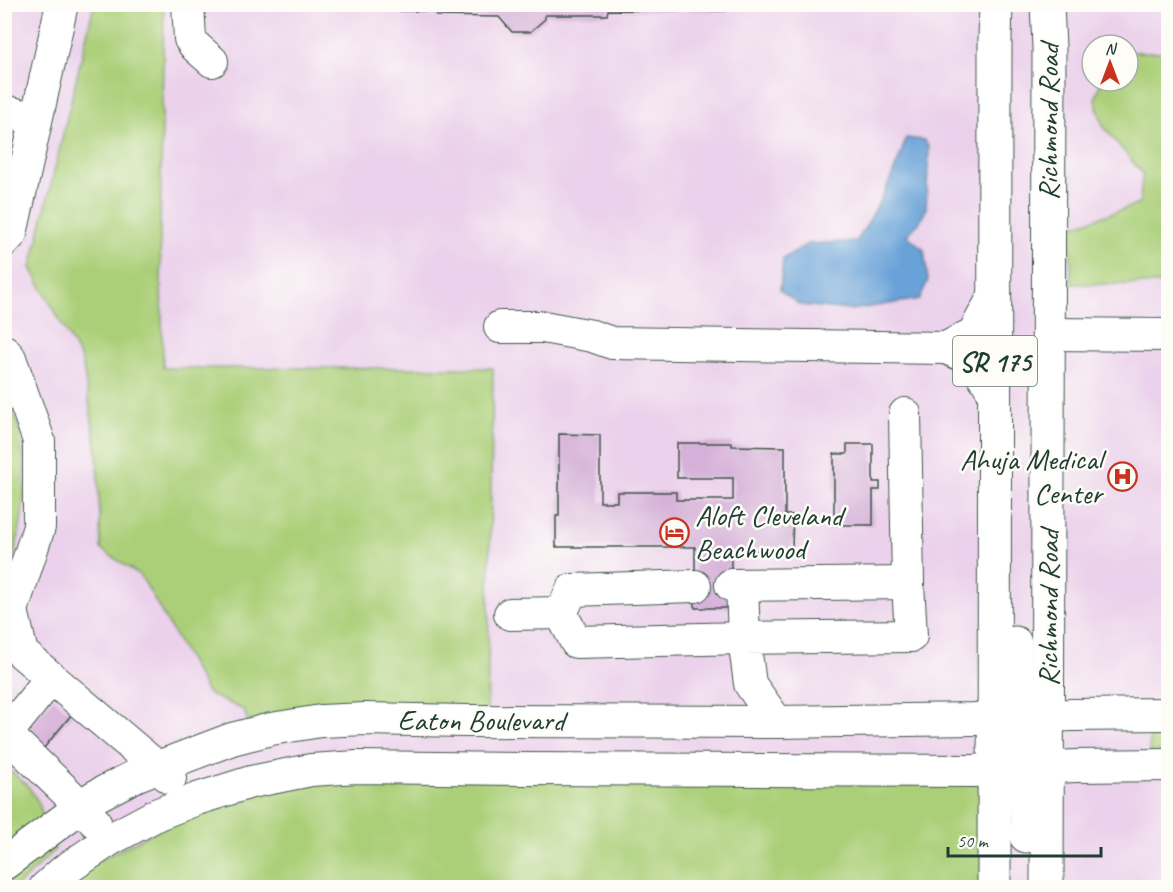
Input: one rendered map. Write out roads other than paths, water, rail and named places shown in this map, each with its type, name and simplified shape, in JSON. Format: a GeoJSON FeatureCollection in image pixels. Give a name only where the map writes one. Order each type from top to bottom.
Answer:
{"type":"FeatureCollection","features":[{"type":"Feature","properties":{"kind":"main road","name":"Richmond Road"},"geometry":{"type":"LineString","coordinates":[[996,4],[994,718],[1020,768],[1047,888]]}},
{"type":"Feature","properties":{"kind":"main road","name":"Richmond Road"},"geometry":{"type":"LineString","coordinates":[[1037,717],[1049,334],[1047,4]]}},
{"type":"Feature","properties":{"kind":"main road"},"geometry":{"type":"LineString","coordinates":[[995,408],[1016,501],[1015,672],[1017,685],[1037,717],[1020,768],[1026,802],[1026,888]]}},
{"type":"Feature","properties":{"kind":"main road","name":"Richmond Road"},"geometry":{"type":"LineString","coordinates":[[994,888],[1020,768]]}},
{"type":"Feature","properties":{"kind":"street"},"geometry":{"type":"LineString","coordinates":[[4,241],[11,234],[62,4]]}},
{"type":"Feature","properties":{"kind":"street"},"geometry":{"type":"LineString","coordinates":[[188,4],[190,39],[212,61]]}},
{"type":"Feature","properties":{"kind":"street"},"geometry":{"type":"LineString","coordinates":[[4,111],[36,119]]}},
{"type":"Feature","properties":{"kind":"street"},"geometry":{"type":"LineString","coordinates":[[946,348],[974,333],[995,294]]}},
{"type":"Feature","properties":{"kind":"street"},"geometry":{"type":"LineString","coordinates":[[500,327],[543,327],[592,336],[612,343],[946,348],[973,360],[995,408]]}},
{"type":"Feature","properties":{"kind":"street"},"geometry":{"type":"LineString","coordinates":[[1049,334],[1168,335]]}},
{"type":"Feature","properties":{"kind":"street"},"geometry":{"type":"LineString","coordinates":[[4,351],[10,358],[39,441],[39,527],[8,616],[22,653],[197,799]]}},
{"type":"Feature","properties":{"kind":"street"},"geometry":{"type":"LineString","coordinates":[[561,613],[576,642],[911,636],[905,414]]}},
{"type":"Feature","properties":{"kind":"street"},"geometry":{"type":"LineString","coordinates":[[777,722],[750,684],[736,585],[908,583]]}},
{"type":"Feature","properties":{"kind":"street"},"geometry":{"type":"LineString","coordinates":[[561,613],[573,590],[695,586]]}},
{"type":"Feature","properties":{"kind":"street"},"geometry":{"type":"LineString","coordinates":[[510,614],[561,613]]}},
{"type":"Feature","properties":{"kind":"street"},"geometry":{"type":"LineString","coordinates":[[51,678],[5,733],[81,806],[111,839]]}},
{"type":"Feature","properties":{"kind":"street","name":"Eaton Boulevard"},"geometry":{"type":"LineString","coordinates":[[4,864],[94,797],[137,775],[232,739],[271,729],[321,721],[366,719],[777,722],[1168,714]]}},
{"type":"Feature","properties":{"kind":"street","name":"Eaton Boulevard"},"geometry":{"type":"LineString","coordinates":[[45,888],[65,870],[111,839],[158,814],[251,782],[311,770],[357,767],[949,771],[1168,765]]}},
{"type":"Feature","properties":{"kind":"water"},"geometry":{"type":"Polygon","coordinates":[[[906,138],[924,140],[929,147],[926,210],[919,223],[907,235],[924,250],[928,280],[920,299],[851,310],[800,305],[780,290],[783,259],[807,244],[857,241],[885,191],[906,138]]]}},
{"type":"Feature","properties":{"kind":"place","name":"Ahuja Medical Center"},"geometry":{"type":"Point","coordinates":[1123,476]}},
{"type":"Feature","properties":{"kind":"place","name":"Aloft Cleveland Beachwood"},"geometry":{"type":"Point","coordinates":[674,532]}}]}
